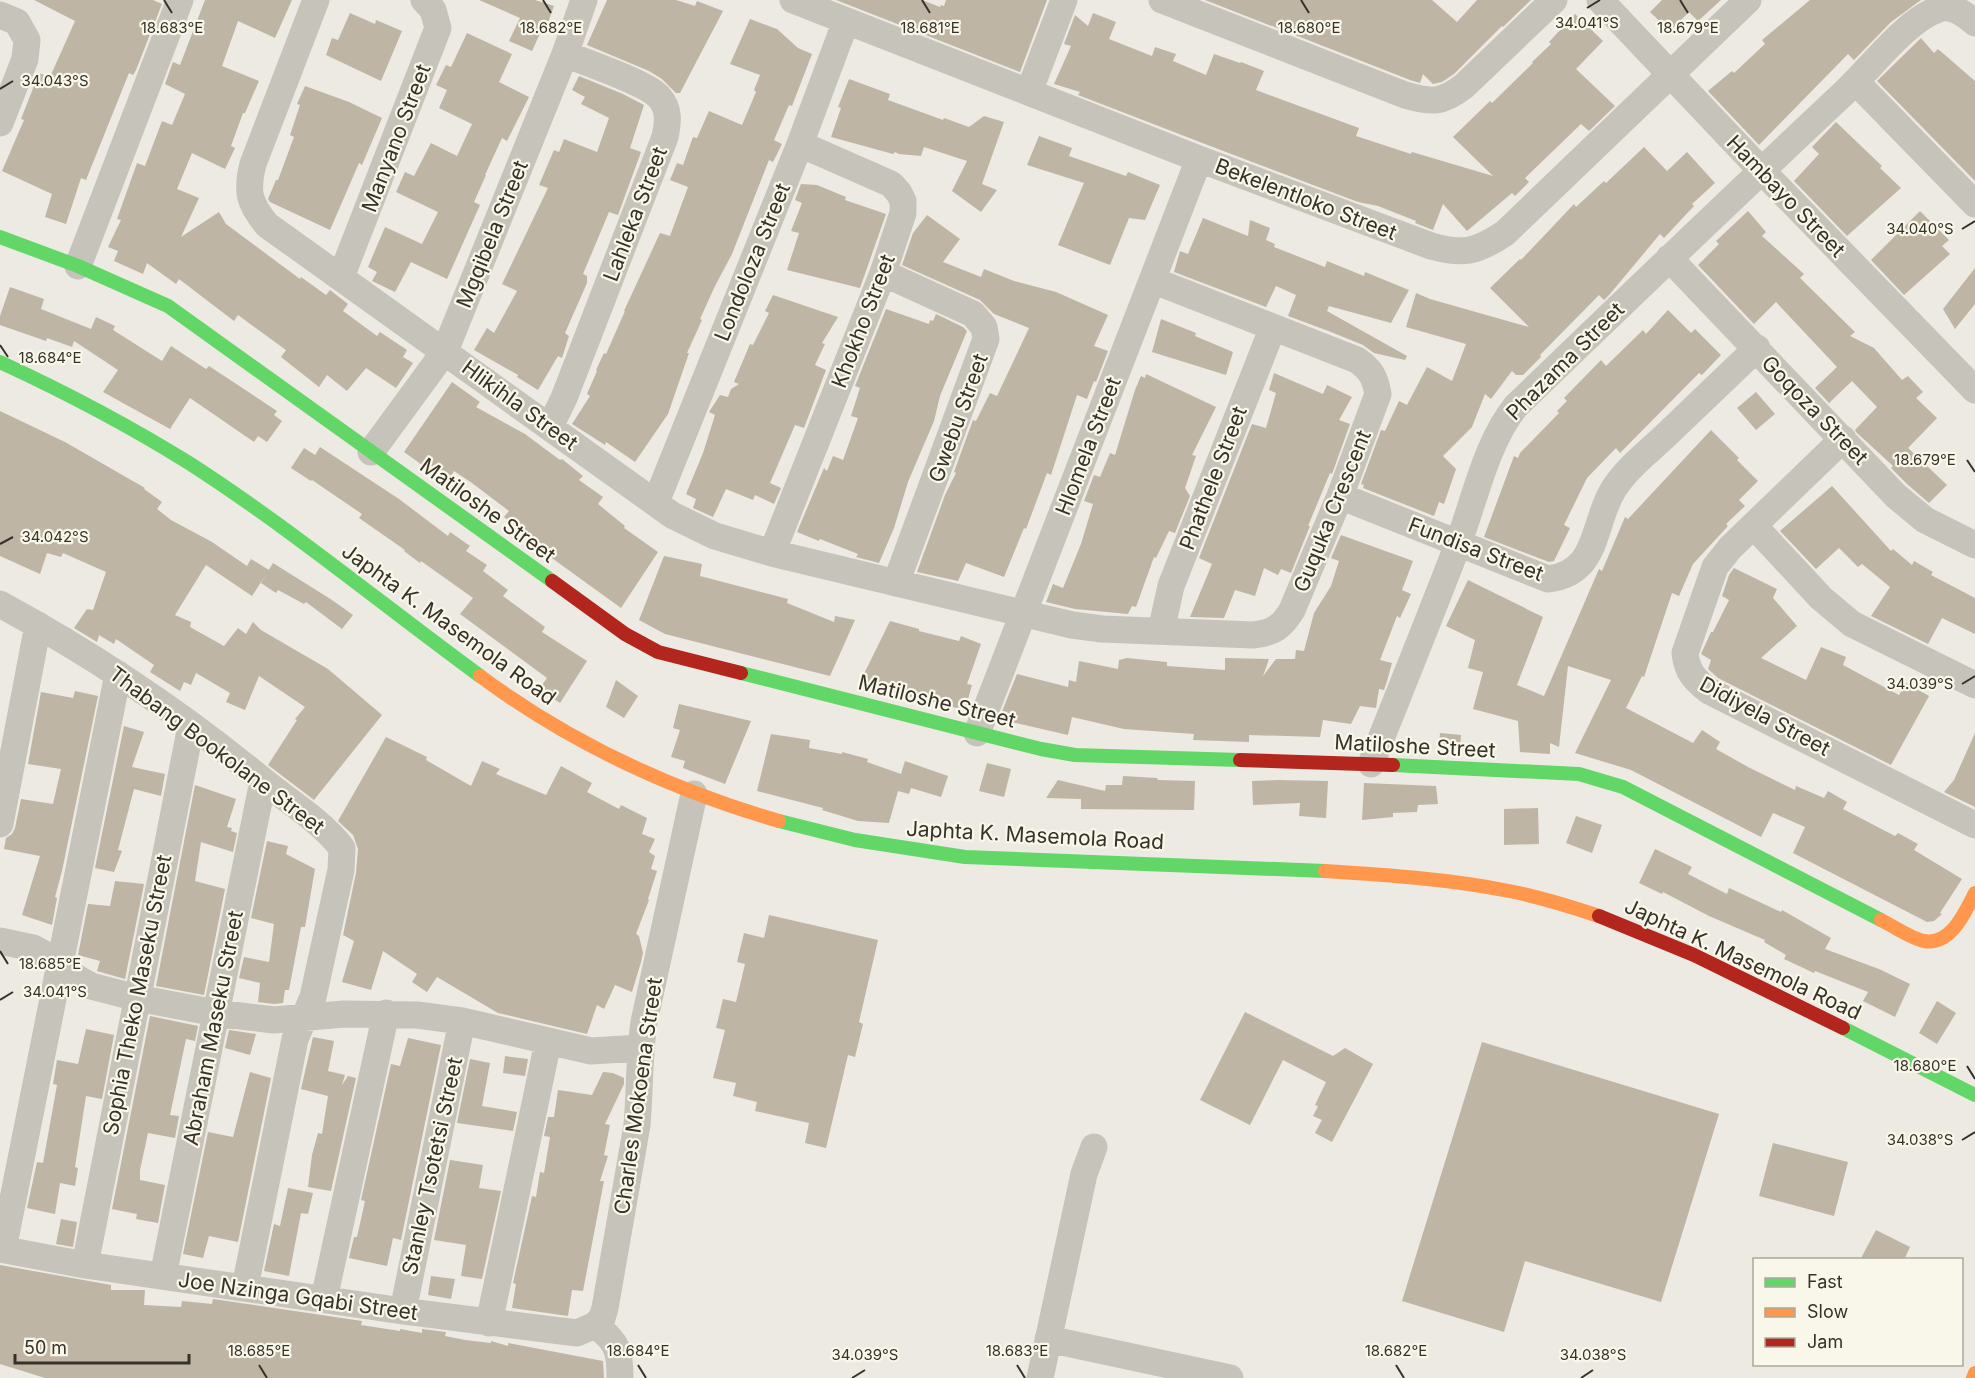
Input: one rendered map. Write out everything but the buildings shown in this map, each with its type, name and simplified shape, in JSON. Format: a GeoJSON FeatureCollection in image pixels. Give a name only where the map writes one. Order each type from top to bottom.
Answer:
{"type":"FeatureCollection","features":[{"type":"Feature","properties":{"kind":"street"},"geometry":{"type":"LineString","coordinates":[[78,266],[180,0]]}},
{"type":"Feature","properties":{"kind":"street","name":"Hlikihla Street"},"geometry":{"type":"LineString","coordinates":[[316,0],[253,164],[248,183],[255,210],[267,225],[657,502],[672,515],[707,532],[772,553],[1023,612]]}},
{"type":"Feature","properties":{"kind":"street","name":"Manyano Street"},"geometry":{"type":"LineString","coordinates":[[341,277],[438,28],[433,10],[424,0]]}},
{"type":"Feature","properties":{"kind":"street","name":"Mgqibela Street"},"geometry":{"type":"LineString","coordinates":[[370,452],[445,351],[565,54],[584,0]]}},
{"type":"Feature","properties":{"kind":"street","name":"Bekelentloko Street"},"geometry":{"type":"LineString","coordinates":[[793,0],[1199,159],[1452,252],[1463,252],[1491,243],[1504,233],[1748,0]]}},
{"type":"Feature","properties":{"kind":"street"},"geometry":{"type":"LineString","coordinates":[[1029,92],[1064,0]]}},
{"type":"Feature","properties":{"kind":"street"},"geometry":{"type":"LineString","coordinates":[[1162,0],[1405,95],[1436,101],[1451,96],[1464,86],[1554,0]]}},
{"type":"Feature","properties":{"kind":"street","name":"Hambayo Street"},"geometry":{"type":"LineString","coordinates":[[1600,0],[1975,390]]}},
{"type":"Feature","properties":{"kind":"street","name":"Phazama Street"},"geometry":{"type":"LineString","coordinates":[[1371,764],[1458,543],[1494,441],[1505,420],[1516,406],[1761,170],[1856,82],[1910,27],[1928,14],[1949,7],[1975,23]]}},
{"type":"Feature","properties":{"kind":"street"},"geometry":{"type":"LineString","coordinates":[[0,15],[17,22],[27,40],[25,59],[0,123]]}},
{"type":"Feature","properties":{"kind":"street","name":"Londoloza Street"},"geometry":{"type":"LineString","coordinates":[[657,502],[800,144],[846,21]]}},
{"type":"Feature","properties":{"kind":"street","name":"Lahleka Street"},"geometry":{"type":"LineString","coordinates":[[550,427],[564,398],[665,137],[669,121],[664,105],[652,91],[565,54]]}},
{"type":"Feature","properties":{"kind":"street"},"geometry":{"type":"LineString","coordinates":[[1856,82],[1975,204]]}},
{"type":"Feature","properties":{"kind":"street","name":"Khokho Street"},"geometry":{"type":"LineString","coordinates":[[772,553],[883,273],[903,213],[903,201],[891,184],[800,144]]}},
{"type":"Feature","properties":{"kind":"street","name":"Hlomela Street"},"geometry":{"type":"LineString","coordinates":[[977,733],[1199,159]]}},
{"type":"Feature","properties":{"kind":"street","name":"Matiloshe Street"},"geometry":{"type":"LineString","coordinates":[[0,237],[78,266],[168,306],[644,646],[658,652],[1041,749],[1075,755],[1371,764],[1579,774],[1623,787],[1923,941],[1933,942],[1951,934],[1975,893]]}},
{"type":"Feature","properties":{"kind":"street","name":"Goqoza Street"},"geometry":{"type":"LineString","coordinates":[[1669,258],[1896,496],[1925,520],[1975,545]]}},
{"type":"Feature","properties":{"kind":"street","name":"Gwebu Street"},"geometry":{"type":"LineString","coordinates":[[883,273],[973,314],[984,327],[986,339],[896,583]]}},
{"type":"Feature","properties":{"kind":"street","name":"Guquka Crescent"},"geometry":{"type":"LineString","coordinates":[[1023,612],[1087,628],[1253,634],[1265,634],[1276,630],[1285,622],[1292,610],[1340,496],[1378,394],[1375,379],[1369,368],[1357,360],[1152,280]]}},
{"type":"Feature","properties":{"kind":"street","name":"Phathele Street"},"geometry":{"type":"LineString","coordinates":[[1161,631],[1171,586],[1273,327]]}},
{"type":"Feature","properties":{"kind":"street","name":"Fundisa Street"},"geometry":{"type":"LineString","coordinates":[[1340,496],[1548,579],[1562,577],[1573,572],[1583,563],[1591,548],[1608,500],[1626,472],[1756,348]]}},
{"type":"Feature","properties":{"kind":"street","name":"Japhta K. Masemola Road"},"geometry":{"type":"LineString","coordinates":[[0,362],[109,415],[164,446],[228,490],[488,682],[548,722],[618,760],[694,794],[762,818],[829,837],[921,853],[965,857],[1227,865],[1402,876],[1452,881],[1533,896],[1613,920],[1701,957],[1975,1095]]}},
{"type":"Feature","properties":{"kind":"street","name":"Didiyela Street"},"geometry":{"type":"LineString","coordinates":[[1843,439],[1730,548],[1715,567],[1685,653],[1686,664],[1690,675],[1709,691],[1975,825]]}},
{"type":"Feature","properties":{"kind":"street"},"geometry":{"type":"LineString","coordinates":[[1754,526],[1821,598],[1852,624],[1975,685]]}},
{"type":"Feature","properties":{"kind":"street","name":"Thabang Bookolane Street"},"geometry":{"type":"LineString","coordinates":[[0,604],[118,674],[191,726],[328,831],[342,848],[341,870],[313,997],[305,1018]]}},
{"type":"Feature","properties":{"kind":"street"},"geometry":{"type":"LineString","coordinates":[[0,824],[38,625]]}},
{"type":"Feature","properties":{"kind":"street"},"geometry":{"type":"LineString","coordinates":[[1,1249],[118,674]]}},
{"type":"Feature","properties":{"kind":"street","name":"Sophia Theko Maseku Street"},"geometry":{"type":"LineString","coordinates":[[84,1265],[191,726]]}},
{"type":"Feature","properties":{"kind":"street","name":"Abraham Maseku Street"},"geometry":{"type":"LineString","coordinates":[[163,1276],[263,781]]}},
{"type":"Feature","properties":{"kind":"street","name":"Charles Mokoena Street"},"geometry":{"type":"LineString","coordinates":[[595,1325],[602,1318],[605,1308],[638,1125],[640,1048],[694,794]]}},
{"type":"Feature","properties":{"kind":"street"},"geometry":{"type":"LineString","coordinates":[[0,941],[33,948],[91,986],[137,998],[216,1013],[273,1020],[386,1013],[462,1021],[591,1051],[608,1052],[640,1048]]}},
{"type":"Feature","properties":{"kind":"street"},"geometry":{"type":"LineString","coordinates":[[324,1299],[386,1013]]}},
{"type":"Feature","properties":{"kind":"street"},"geometry":{"type":"LineString","coordinates":[[245,1287],[295,1039],[305,1018]]}},
{"type":"Feature","properties":{"kind":"street","name":"Stanley Tsotetsi Street"},"geometry":{"type":"LineString","coordinates":[[402,1311],[462,1021]]}},
{"type":"Feature","properties":{"kind":"street"},"geometry":{"type":"LineString","coordinates":[[489,1323],[548,1042]]}},
{"type":"Feature","properties":{"kind":"street"},"geometry":{"type":"LineString","coordinates":[[1040,1378],[1084,1174],[1094,1147]]}},
{"type":"Feature","properties":{"kind":"street","name":"Joe Nzinga Gqabi Street"},"geometry":{"type":"LineString","coordinates":[[1,1249],[84,1265],[489,1323],[577,1333],[595,1325]]}},
{"type":"Feature","properties":{"kind":"street"},"geometry":{"type":"LineString","coordinates":[[595,1325],[609,1335],[616,1344],[620,1359],[620,1378]]}},
{"type":"Feature","properties":{"kind":"street"},"geometry":{"type":"LineString","coordinates":[[1048,1340],[1230,1378]]}},
{"type":"Feature","properties":{"kind":"street"},"geometry":{"type":"LineString","coordinates":[[1973,1378],[1975,1373]]}},
{"type":"Feature","properties":{"kind":"traffic: fast"},"geometry":{"type":"LineString","coordinates":[[0,237],[78,266],[168,306],[552,581]]}},
{"type":"Feature","properties":{"kind":"traffic: fast"},"geometry":{"type":"LineString","coordinates":[[0,362],[143,435],[189,463],[300,540],[480,676]]}},
{"type":"Feature","properties":{"kind":"traffic: fast"},"geometry":{"type":"LineString","coordinates":[[741,673],[1041,749],[1075,755],[1240,760]]}},
{"type":"Feature","properties":{"kind":"traffic: fast"},"geometry":{"type":"LineString","coordinates":[[1393,765],[1579,774],[1623,787],[1881,920]]}},
{"type":"Feature","properties":{"kind":"traffic: fast"},"geometry":{"type":"LineString","coordinates":[[779,821],[855,840],[965,857],[1325,871]]}},
{"type":"Feature","properties":{"kind":"traffic: fast"},"geometry":{"type":"LineString","coordinates":[[1843,1028],[1975,1095]]}},
{"type":"Feature","properties":{"kind":"traffic: slow"},"geometry":{"type":"LineString","coordinates":[[480,676],[549,722],[623,762],[700,795],[779,821]]}},
{"type":"Feature","properties":{"kind":"traffic: slow"},"geometry":{"type":"LineString","coordinates":[[1325,871],[1464,883],[1521,893],[1599,916]]}},
{"type":"Feature","properties":{"kind":"traffic: slow"},"geometry":{"type":"LineString","coordinates":[[1881,920],[1914,938],[1934,941],[1942,938],[1956,926],[1975,893]]}},
{"type":"Feature","properties":{"kind":"traffic: slow"},"geometry":{"type":"LineString","coordinates":[[1973,1378],[1975,1373]]}},
{"type":"Feature","properties":{"kind":"traffic: jam"},"geometry":{"type":"LineString","coordinates":[[552,581],[625,634],[658,652],[741,673]]}},
{"type":"Feature","properties":{"kind":"traffic: jam"},"geometry":{"type":"LineString","coordinates":[[1240,760],[1393,765]]}},
{"type":"Feature","properties":{"kind":"traffic: jam"},"geometry":{"type":"LineString","coordinates":[[1599,916],[1694,955],[1843,1028]]}}]}
